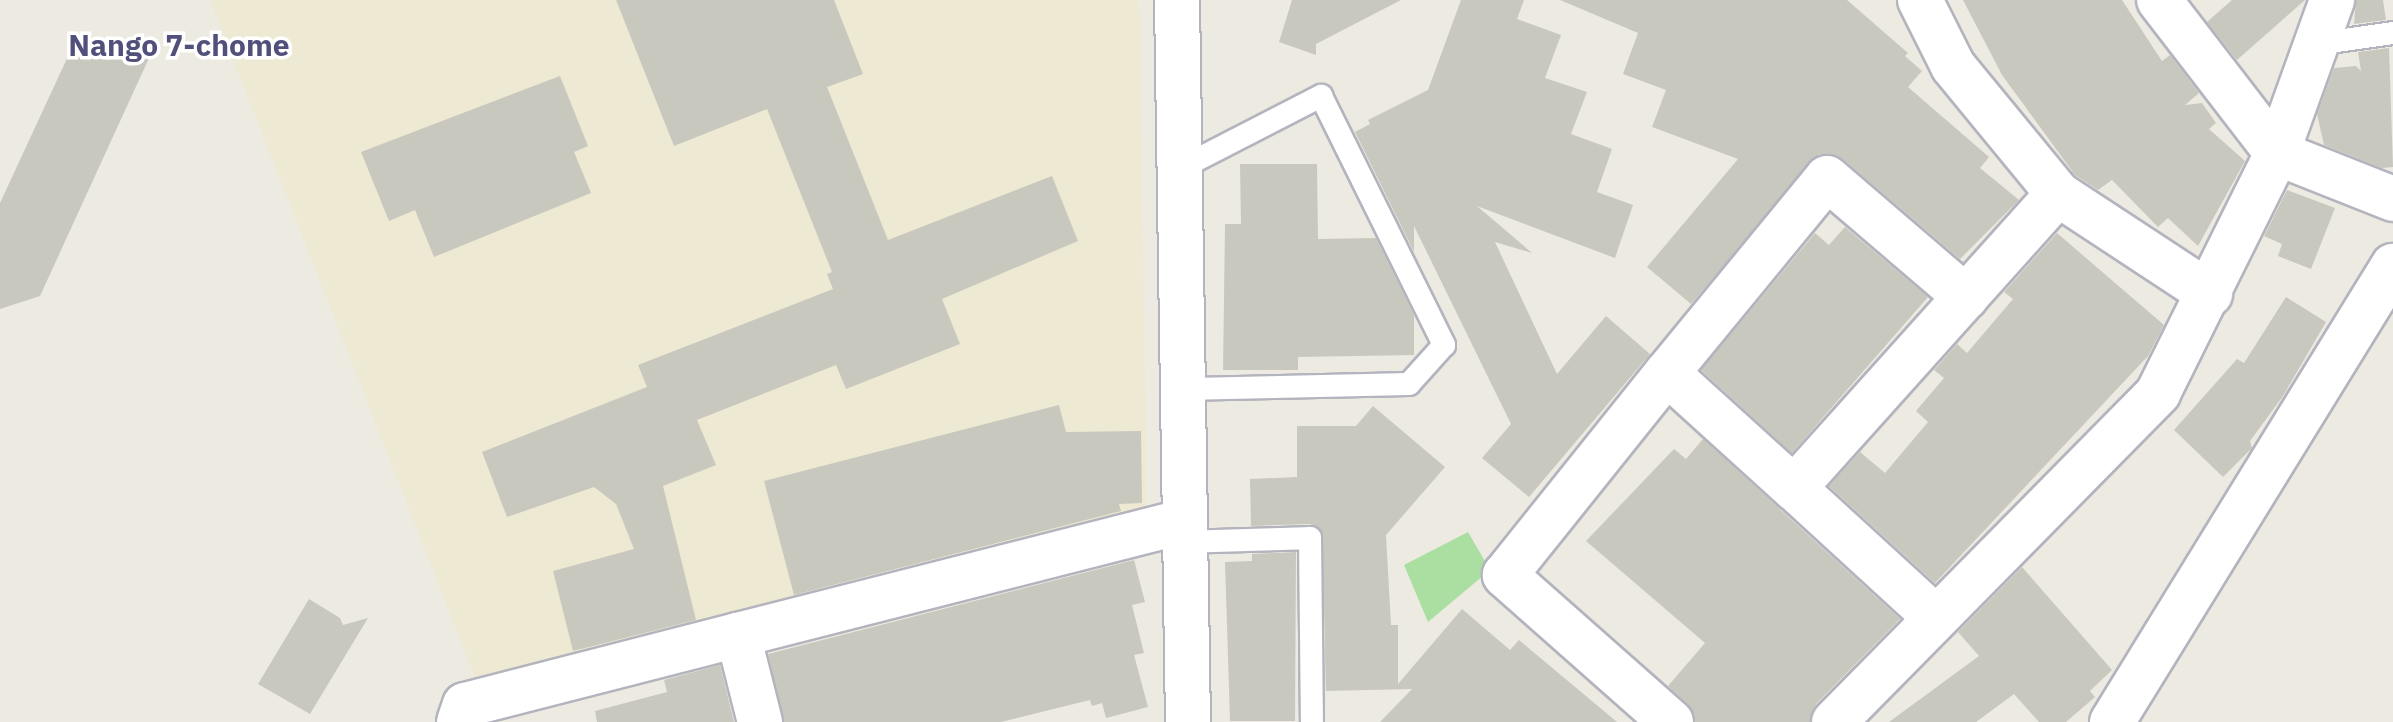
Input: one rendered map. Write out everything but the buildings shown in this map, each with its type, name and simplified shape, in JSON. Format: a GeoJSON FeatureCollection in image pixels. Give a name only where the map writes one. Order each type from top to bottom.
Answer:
{"type":"FeatureCollection","features":[{"type":"Feature","properties":{"kind":"street"},"geometry":{"type":"LineString","coordinates":[[1177,0],[1188,722]]}},
{"type":"Feature","properties":{"kind":"street"},"geometry":{"type":"LineString","coordinates":[[1920,0],[1953,66],[2058,194],[2210,294]]}},
{"type":"Feature","properties":{"kind":"street"},"geometry":{"type":"LineString","coordinates":[[2159,0],[2277,153],[2393,199]]}},
{"type":"Feature","properties":{"kind":"street"},"geometry":{"type":"LineString","coordinates":[[1834,722],[2158,393],[2210,294],[2277,153],[2332,0]]}},
{"type":"Feature","properties":{"kind":"street"},"geometry":{"type":"LineString","coordinates":[[1671,722],[1505,575],[1827,178],[1966,297]]}},
{"type":"Feature","properties":{"kind":"street"},"geometry":{"type":"LineString","coordinates":[[1794,488],[2058,194]]}},
{"type":"Feature","properties":{"kind":"street"},"geometry":{"type":"LineString","coordinates":[[2112,722],[2393,266]]}},
{"type":"Feature","properties":{"kind":"street"},"geometry":{"type":"LineString","coordinates":[[1667,373],[1936,618]]}},
{"type":"Feature","properties":{"kind":"street"},"geometry":{"type":"LineString","coordinates":[[459,722],[465,705],[738,635],[1185,532]]}},
{"type":"Feature","properties":{"kind":"street"},"geometry":{"type":"LineString","coordinates":[[738,635],[760,722]]}},
{"type":"Feature","properties":{"kind":"lane"},"geometry":{"type":"LineString","coordinates":[[2316,44],[2393,33]]}},
{"type":"Feature","properties":{"kind":"lane"},"geometry":{"type":"LineString","coordinates":[[1179,169],[1321,96],[1444,345],[1409,384],[1183,389]]}},
{"type":"Feature","properties":{"kind":"lane"},"geometry":{"type":"LineString","coordinates":[[1185,532],[1310,538],[1312,722]]}},
{"type":"Feature","properties":{"kind":"shaded area"},"geometry":{"type":"Polygon","coordinates":[[[210,0],[1139,0],[1147,506],[478,685],[210,0]]]}},
{"type":"Feature","properties":{"kind":"green space"},"geometry":{"type":"Polygon","coordinates":[[[1468,532],[1490,570],[1428,622],[1404,565],[1468,532]]]}},
{"type":"Feature","properties":{"kind":"district","name":"Nango 7-chome"},"geometry":{"type":"Point","coordinates":[179,45]}}]}
